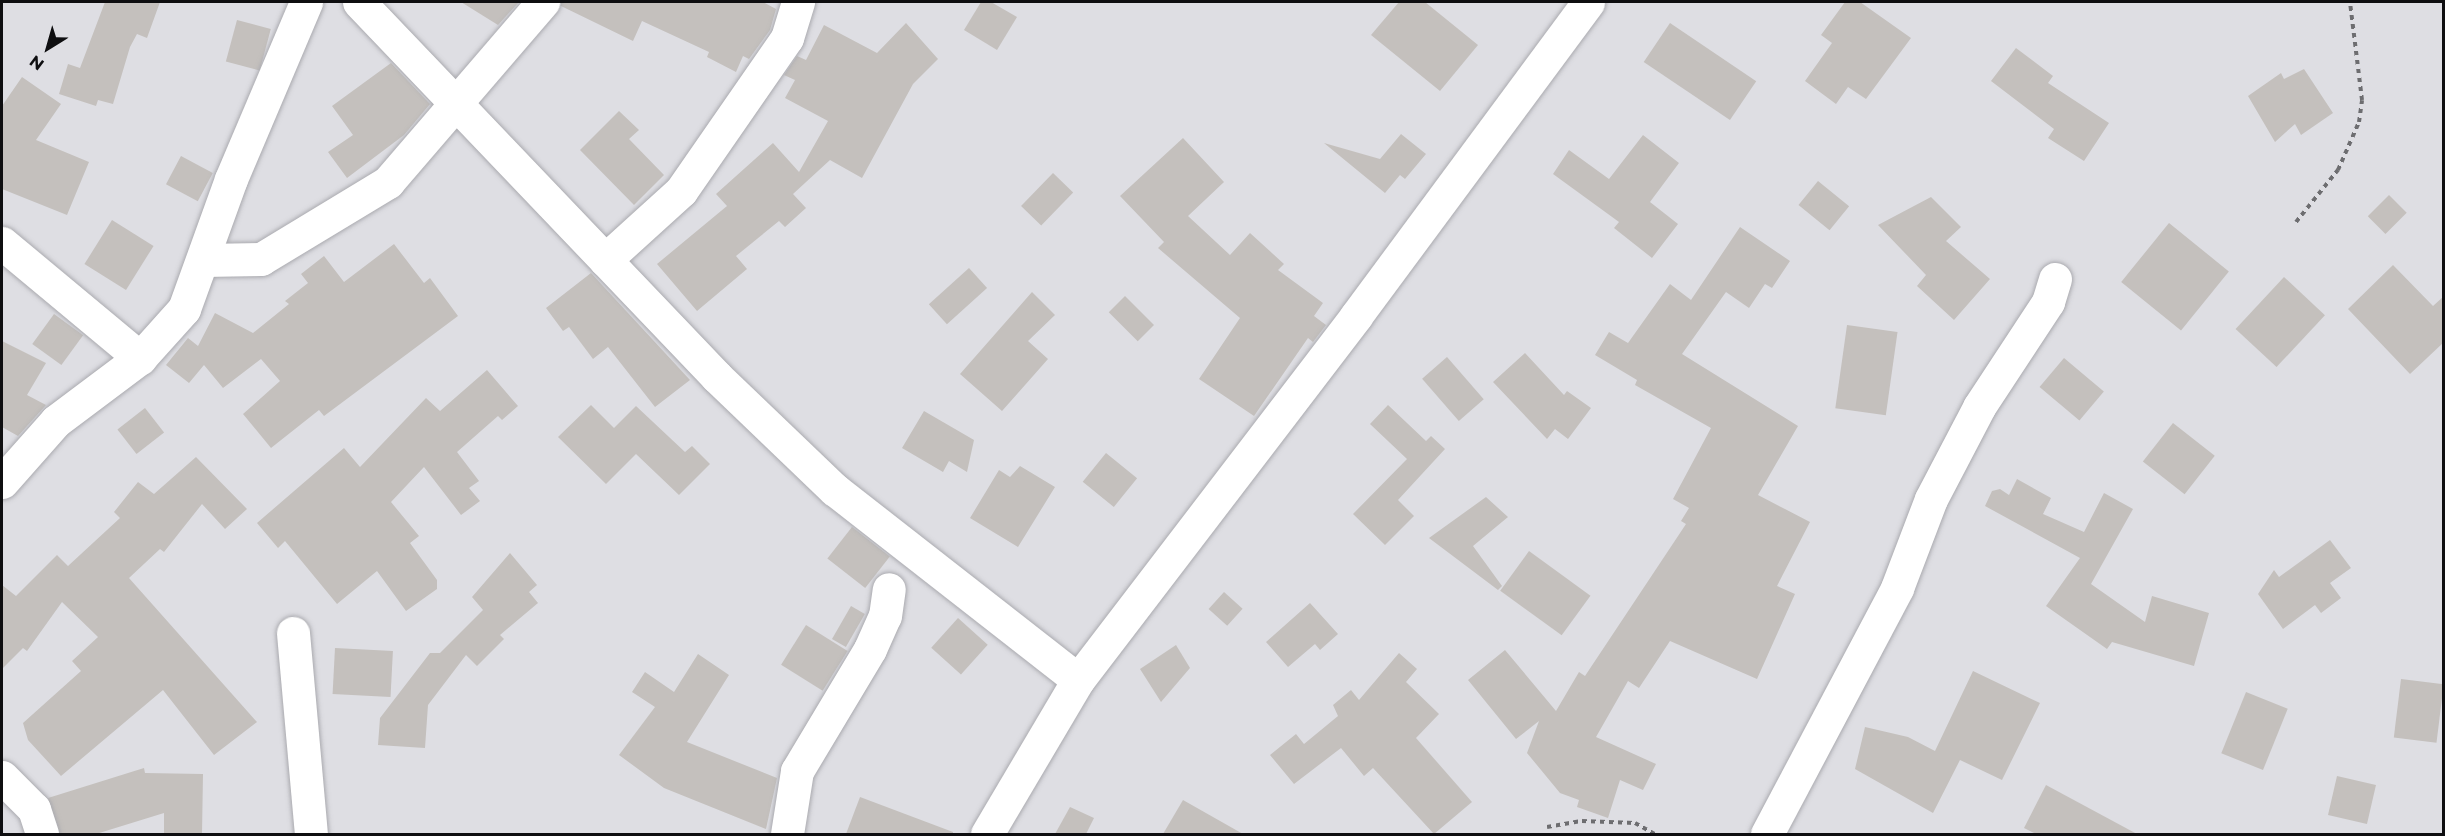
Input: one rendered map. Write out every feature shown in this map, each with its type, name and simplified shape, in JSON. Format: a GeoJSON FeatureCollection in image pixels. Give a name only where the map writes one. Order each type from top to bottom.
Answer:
{"type":"FeatureCollection","features":[{"type":"Feature","properties":{"kind":"street"},"geometry":{"type":"LineString","coordinates":[[2,482],[56,421],[140,358],[184,309],[231,179],[306,2]]}},
{"type":"Feature","properties":{"kind":"street"},"geometry":{"type":"LineString","coordinates":[[359,2],[456,108],[835,490],[1078,680]]}},
{"type":"Feature","properties":{"kind":"street"},"geometry":{"type":"LineString","coordinates":[[203,260],[261,259],[379,188],[456,108],[543,2]]}},
{"type":"Feature","properties":{"kind":"street"},"geometry":{"type":"LineString","coordinates":[[605,260],[681,191],[787,38],[798,2]]}},
{"type":"Feature","properties":{"kind":"street"},"geometry":{"type":"LineString","coordinates":[[987,834],[1078,680],[1356,316],[1588,2]]}},
{"type":"Feature","properties":{"kind":"street"},"geometry":{"type":"LineString","coordinates":[[2,243],[140,358]]}},
{"type":"Feature","properties":{"kind":"street"},"geometry":{"type":"LineString","coordinates":[[1767,834],[1896,588],[1930,499],[1980,407],[2048,302],[2055,279]]}},
{"type":"Feature","properties":{"kind":"street"},"geometry":{"type":"LineString","coordinates":[[787,834],[797,771],[870,649],[885,616],[889,589]]}},
{"type":"Feature","properties":{"kind":"street"},"geometry":{"type":"LineString","coordinates":[[293,633],[311,834]]}},
{"type":"Feature","properties":{"kind":"street"},"geometry":{"type":"LineString","coordinates":[[2,777],[34,809],[42,834]]}},
{"type":"Feature","properties":{"kind":"path"},"geometry":{"type":"LineString","coordinates":[[2296,222],[2338,170],[2359,122],[2361,100],[2350,2]]}},
{"type":"Feature","properties":{"kind":"path"},"geometry":{"type":"LineString","coordinates":[[1547,826],[1582,821],[1635,823],[1654,834]]}},
{"type":"Feature","properties":{"kind":"building"},"geometry":{"type":"Polygon","coordinates":[[[105,2],[160,2],[147,38],[137,34],[130,47],[113,104],[98,100],[96,106],[59,94],[68,64],[80,68],[105,2]]]}},
{"type":"Feature","properties":{"kind":"building"},"geometry":{"type":"Polygon","coordinates":[[[461,2],[519,2],[498,25],[461,2]]]}},
{"type":"Feature","properties":{"kind":"building"},"geometry":{"type":"Polygon","coordinates":[[[561,2],[763,2],[776,9],[770,30],[749,59],[743,56],[736,72],[707,57],[709,52],[642,21],[633,41],[561,6],[561,2]]]}},
{"type":"Feature","properties":{"kind":"building"},"geometry":{"type":"Polygon","coordinates":[[[981,2],[991,2],[1017,17],[997,50],[964,30],[981,2]]]}},
{"type":"Feature","properties":{"kind":"building"},"geometry":{"type":"Polygon","coordinates":[[[1399,2],[1425,2],[1478,45],[1440,91],[1371,35],[1399,2]]]}},
{"type":"Feature","properties":{"kind":"building"},"geometry":{"type":"Polygon","coordinates":[[[1845,2],[1860,2],[1911,38],[1866,99],[1848,87],[1836,104],[1805,81],[1832,43],[1821,35],[1845,2]]]}},
{"type":"Feature","properties":{"kind":"building"},"geometry":{"type":"Polygon","coordinates":[[[237,20],[271,29],[260,71],[226,62],[237,20]]]}},
{"type":"Feature","properties":{"kind":"building"},"geometry":{"type":"Polygon","coordinates":[[[906,23],[938,59],[913,84],[862,178],[830,160],[793,194],[806,208],[785,227],[779,221],[736,256],[747,269],[697,311],[657,264],[727,206],[716,194],[773,143],[799,172],[828,121],[785,98],[795,80],[784,75],[797,56],[806,60],[824,25],[877,53],[906,23]]]}},
{"type":"Feature","properties":{"kind":"building"},"geometry":{"type":"Polygon","coordinates":[[[1670,23],[1756,81],[1730,120],[1644,62],[1670,23]]]}},
{"type":"Feature","properties":{"kind":"building"},"geometry":{"type":"Polygon","coordinates":[[[2016,48],[2053,76],[2048,83],[2109,123],[2084,161],[2048,138],[2054,129],[1991,81],[2016,48]]]}},
{"type":"Feature","properties":{"kind":"building"},"geometry":{"type":"Polygon","coordinates":[[[391,63],[430,104],[404,135],[347,178],[328,152],[353,135],[332,106],[391,63]]]}},
{"type":"Feature","properties":{"kind":"building"},"geometry":{"type":"Polygon","coordinates":[[[2304,69],[2333,113],[2301,135],[2295,124],[2275,142],[2248,96],[2281,73],[2284,79],[2304,69]]]}},
{"type":"Feature","properties":{"kind":"building"},"geometry":{"type":"Polygon","coordinates":[[[22,77],[61,104],[36,140],[89,162],[67,215],[2,189],[2,106],[22,77]]]}},
{"type":"Feature","properties":{"kind":"building"},"geometry":{"type":"Polygon","coordinates":[[[619,111],[639,130],[629,139],[664,175],[634,205],[580,150],[619,111]]]}},
{"type":"Feature","properties":{"kind":"building"},"geometry":{"type":"Polygon","coordinates":[[[1401,134],[1426,154],[1405,179],[1400,175],[1385,193],[1324,143],[1380,159],[1401,134]]]}},
{"type":"Feature","properties":{"kind":"building"},"geometry":{"type":"Polygon","coordinates":[[[1643,135],[1679,163],[1650,202],[1678,224],[1652,258],[1614,228],[1619,222],[1553,174],[1569,150],[1609,179],[1643,135]]]}},
{"type":"Feature","properties":{"kind":"building"},"geometry":{"type":"Polygon","coordinates":[[[1183,138],[1224,182],[1188,216],[1230,255],[1250,233],[1284,264],[1278,270],[1323,303],[1314,316],[1326,325],[1313,342],[1308,338],[1254,416],[1199,379],[1240,318],[1158,248],[1164,242],[1120,196],[1183,138]]]}},
{"type":"Feature","properties":{"kind":"building"},"geometry":{"type":"Polygon","coordinates":[[[181,156],[213,173],[198,201],[166,184],[181,156]]]}},
{"type":"Feature","properties":{"kind":"building"},"geometry":{"type":"Polygon","coordinates":[[[1053,173],[1073,192],[1041,226],[1021,206],[1053,173]]]}},
{"type":"Feature","properties":{"kind":"building"},"geometry":{"type":"Polygon","coordinates":[[[1818,181],[1849,206],[1830,230],[1798,205],[1818,181]]]}},
{"type":"Feature","properties":{"kind":"building"},"geometry":{"type":"Polygon","coordinates":[[[2389,195],[2407,213],[2385,234],[2368,216],[2389,195]]]}},
{"type":"Feature","properties":{"kind":"building"},"geometry":{"type":"Polygon","coordinates":[[[1931,197],[1961,227],[1946,241],[1990,279],[1954,320],[1917,286],[1926,275],[1878,225],[1931,197]]]}},
{"type":"Feature","properties":{"kind":"building"},"geometry":{"type":"Polygon","coordinates":[[[112,220],[154,246],[126,290],[84,264],[112,220]]]}},
{"type":"Feature","properties":{"kind":"building"},"geometry":{"type":"Polygon","coordinates":[[[2169,223],[2229,271],[2181,331],[2121,282],[2169,223]]]}},
{"type":"Feature","properties":{"kind":"building"},"geometry":{"type":"Polygon","coordinates":[[[1740,227],[1790,261],[1772,288],[1765,284],[1749,308],[1726,292],[1682,354],[1798,426],[1758,495],[1810,522],[1777,586],[1795,594],[1757,679],[1670,641],[1639,688],[1628,681],[1596,737],[1656,764],[1643,790],[1620,780],[1608,818],[1577,807],[1579,800],[1560,793],[1527,753],[1539,721],[1516,739],[1468,680],[1505,650],[1556,711],[1579,672],[1585,676],[1686,524],[1681,521],[1689,508],[1673,499],[1711,428],[1635,385],[1637,380],[1595,355],[1609,332],[1628,343],[1670,284],[1691,300],[1740,227]]]}},
{"type":"Feature","properties":{"kind":"building"},"geometry":{"type":"Polygon","coordinates":[[[394,244],[424,283],[430,278],[458,316],[324,416],[319,410],[271,448],[243,414],[280,381],[261,359],[223,388],[204,365],[189,383],[166,365],[188,338],[198,346],[215,313],[253,333],[289,304],[285,301],[308,283],[301,274],[324,256],[344,282],[394,244]]]}},
{"type":"Feature","properties":{"kind":"building"},"geometry":{"type":"Polygon","coordinates":[[[2393,265],[2433,306],[2444,296],[2444,342],[2410,374],[2348,309],[2393,265]]]}},
{"type":"Feature","properties":{"kind":"building"},"geometry":{"type":"Polygon","coordinates":[[[969,268],[987,288],[947,324],[929,304],[969,268]]]}},
{"type":"Feature","properties":{"kind":"building"},"geometry":{"type":"Polygon","coordinates":[[[591,273],[690,380],[655,407],[608,347],[593,359],[569,327],[563,331],[546,308],[591,273]]]}},
{"type":"Feature","properties":{"kind":"building"},"geometry":{"type":"Polygon","coordinates":[[[2284,277],[2325,315],[2277,367],[2236,329],[2284,277]]]}},
{"type":"Feature","properties":{"kind":"building"},"geometry":{"type":"Polygon","coordinates":[[[1032,292],[1055,315],[1028,341],[1048,359],[1002,411],[960,374],[1032,292]]]}},
{"type":"Feature","properties":{"kind":"building"},"geometry":{"type":"Polygon","coordinates":[[[1125,296],[1154,325],[1138,341],[1109,312],[1125,296]]]}},
{"type":"Feature","properties":{"kind":"building"},"geometry":{"type":"Polygon","coordinates":[[[54,314],[83,335],[61,365],[32,344],[54,314]]]}},
{"type":"Feature","properties":{"kind":"building"},"geometry":{"type":"Polygon","coordinates":[[[1847,325],[1898,332],[1886,415],[1835,408],[1847,325]]]}},
{"type":"Feature","properties":{"kind":"building"},"geometry":{"type":"Polygon","coordinates":[[[2,341],[46,363],[27,395],[46,405],[18,436],[2,427],[2,341]]]}},
{"type":"Feature","properties":{"kind":"building"},"geometry":{"type":"Polygon","coordinates":[[[1525,353],[1564,395],[1567,391],[1591,408],[1568,439],[1555,429],[1547,439],[1493,382],[1525,353]]]}},
{"type":"Feature","properties":{"kind":"building"},"geometry":{"type":"Polygon","coordinates":[[[1447,357],[1484,399],[1459,421],[1422,379],[1447,357]]]}},
{"type":"Feature","properties":{"kind":"building"},"geometry":{"type":"Polygon","coordinates":[[[2064,358],[2104,391],[2079,421],[2040,387],[2064,358]]]}},
{"type":"Feature","properties":{"kind":"building"},"geometry":{"type":"Polygon","coordinates":[[[487,370],[518,406],[502,420],[498,416],[457,452],[479,481],[469,488],[480,501],[461,515],[424,467],[391,502],[419,536],[410,543],[437,580],[437,589],[406,611],[377,571],[337,604],[285,541],[278,548],[257,523],[344,448],[360,467],[426,398],[440,411],[487,370]]]}},
{"type":"Feature","properties":{"kind":"building"},"geometry":{"type":"Polygon","coordinates":[[[591,405],[614,428],[636,406],[685,452],[692,446],[710,464],[679,495],[636,454],[606,484],[558,437],[591,405]]]}},
{"type":"Feature","properties":{"kind":"building"},"geometry":{"type":"Polygon","coordinates":[[[1388,405],[1426,441],[1431,436],[1445,449],[1398,500],[1414,516],[1385,545],[1353,514],[1407,459],[1370,424],[1388,405]]]}},
{"type":"Feature","properties":{"kind":"building"},"geometry":{"type":"Polygon","coordinates":[[[145,408],[164,432],[137,454],[117,430],[145,408]]]}},
{"type":"Feature","properties":{"kind":"building"},"geometry":{"type":"Polygon","coordinates":[[[924,411],[974,440],[967,472],[949,461],[943,472],[902,448],[924,411]]]}},
{"type":"Feature","properties":{"kind":"building"},"geometry":{"type":"Polygon","coordinates":[[[2173,423],[2215,456],[2185,494],[2143,462],[2173,423]]]}},
{"type":"Feature","properties":{"kind":"building"},"geometry":{"type":"Polygon","coordinates":[[[1106,453],[1137,478],[1114,507],[1083,482],[1106,453]]]}},
{"type":"Feature","properties":{"kind":"building"},"geometry":{"type":"Polygon","coordinates":[[[196,457],[247,509],[225,529],[202,504],[164,552],[160,549],[129,578],[257,722],[214,755],[163,690],[61,776],[28,740],[23,723],[81,671],[72,661],[98,637],[62,602],[27,651],[23,648],[2,669],[2,585],[16,596],[57,555],[68,566],[120,518],[114,512],[138,482],[154,494],[196,457]]]}},
{"type":"Feature","properties":{"kind":"building"},"geometry":{"type":"Polygon","coordinates":[[[1020,466],[1055,487],[1018,547],[970,518],[999,470],[1010,477],[1020,466]]]}},
{"type":"Feature","properties":{"kind":"building"},"geometry":{"type":"Polygon","coordinates":[[[2017,479],[2051,498],[2043,514],[2084,532],[2104,493],[2133,509],[2091,584],[2145,622],[2152,596],[2209,613],[2194,666],[2112,642],[2107,649],[2046,606],[2080,558],[1985,506],[1992,491],[2000,489],[2009,495],[2017,479]]]}},
{"type":"Feature","properties":{"kind":"building"},"geometry":{"type":"Polygon","coordinates":[[[1486,497],[1508,517],[1473,546],[1502,586],[1498,590],[1429,538],[1486,497]]]}},
{"type":"Feature","properties":{"kind":"building"},"geometry":{"type":"Polygon","coordinates":[[[852,527],[890,557],[865,588],[827,559],[852,527]]]}},
{"type":"Feature","properties":{"kind":"building"},"geometry":{"type":"Polygon","coordinates":[[[2330,540],[2351,568],[2330,583],[2341,598],[2321,613],[2315,605],[2283,629],[2258,594],[2274,570],[2279,577],[2330,540]]]}},
{"type":"Feature","properties":{"kind":"building"},"geometry":{"type":"Polygon","coordinates":[[[1529,551],[1590,596],[1562,635],[1500,591],[1529,551]]]}},
{"type":"Feature","properties":{"kind":"building"},"geometry":{"type":"Polygon","coordinates":[[[510,553],[537,585],[529,592],[538,603],[500,635],[504,639],[477,666],[466,655],[428,705],[425,748],[378,745],[380,718],[430,653],[440,653],[483,610],[472,597],[510,553]]]}},
{"type":"Feature","properties":{"kind":"building"},"geometry":{"type":"Polygon","coordinates":[[[1224,592],[1243,609],[1227,626],[1209,609],[1224,592]]]}},
{"type":"Feature","properties":{"kind":"building"},"geometry":{"type":"Polygon","coordinates":[[[1310,603],[1338,634],[1320,650],[1315,644],[1288,667],[1266,642],[1310,603]]]}},
{"type":"Feature","properties":{"kind":"building"},"geometry":{"type":"Polygon","coordinates":[[[851,606],[865,614],[846,647],[832,639],[851,606]]]}},
{"type":"Feature","properties":{"kind":"building"},"geometry":{"type":"Polygon","coordinates":[[[958,618],[988,645],[961,674],[931,648],[958,618]]]}},
{"type":"Feature","properties":{"kind":"building"},"geometry":{"type":"Polygon","coordinates":[[[806,625],[848,651],[823,691],[781,665],[806,625]]]}},
{"type":"Feature","properties":{"kind":"building"},"geometry":{"type":"Polygon","coordinates":[[[1176,645],[1190,668],[1161,702],[1140,669],[1176,645]]]}},
{"type":"Feature","properties":{"kind":"building"},"geometry":{"type":"Polygon","coordinates":[[[335,648],[393,651],[391,697],[333,694],[335,648]]]}},
{"type":"Feature","properties":{"kind":"building"},"geometry":{"type":"Polygon","coordinates":[[[1399,653],[1417,669],[1406,682],[1439,714],[1416,738],[1472,802],[1434,834],[1373,768],[1364,776],[1341,748],[1294,784],[1270,755],[1296,734],[1304,744],[1338,716],[1333,705],[1351,690],[1359,700],[1399,653]]]}},
{"type":"Feature","properties":{"kind":"building"},"geometry":{"type":"Polygon","coordinates":[[[698,654],[729,675],[687,742],[777,778],[766,829],[664,788],[619,755],[655,707],[632,692],[645,672],[674,692],[698,654]]]}},
{"type":"Feature","properties":{"kind":"building"},"geometry":{"type":"Polygon","coordinates":[[[1973,671],[2040,703],[2002,780],[1960,760],[1933,813],[1855,769],[1865,727],[1908,737],[1935,751],[1973,671]]]}},
{"type":"Feature","properties":{"kind":"building"},"geometry":{"type":"Polygon","coordinates":[[[2401,679],[2444,684],[2436,743],[2394,738],[2401,679]]]}},
{"type":"Feature","properties":{"kind":"building"},"geometry":{"type":"Polygon","coordinates":[[[2246,692],[2288,709],[2263,770],[2221,753],[2246,692]]]}},
{"type":"Feature","properties":{"kind":"building"},"geometry":{"type":"Polygon","coordinates":[[[144,768],[145,773],[203,774],[202,834],[164,834],[164,813],[96,834],[60,834],[48,798],[144,768]]]}},
{"type":"Feature","properties":{"kind":"building"},"geometry":{"type":"Polygon","coordinates":[[[2337,776],[2376,785],[2367,824],[2328,815],[2337,776]]]}},
{"type":"Feature","properties":{"kind":"building"},"geometry":{"type":"Polygon","coordinates":[[[2046,785],[2137,834],[2036,834],[2024,828],[2046,785]]]}},
{"type":"Feature","properties":{"kind":"building"},"geometry":{"type":"Polygon","coordinates":[[[860,797],[953,832],[953,834],[846,834],[860,797]]]}},
{"type":"Feature","properties":{"kind":"building"},"geometry":{"type":"Polygon","coordinates":[[[1183,800],[1243,834],[1163,834],[1183,800]]]}},
{"type":"Feature","properties":{"kind":"building"},"geometry":{"type":"Polygon","coordinates":[[[1070,807],[1094,818],[1086,834],[1055,834],[1070,807]]]}}]}
